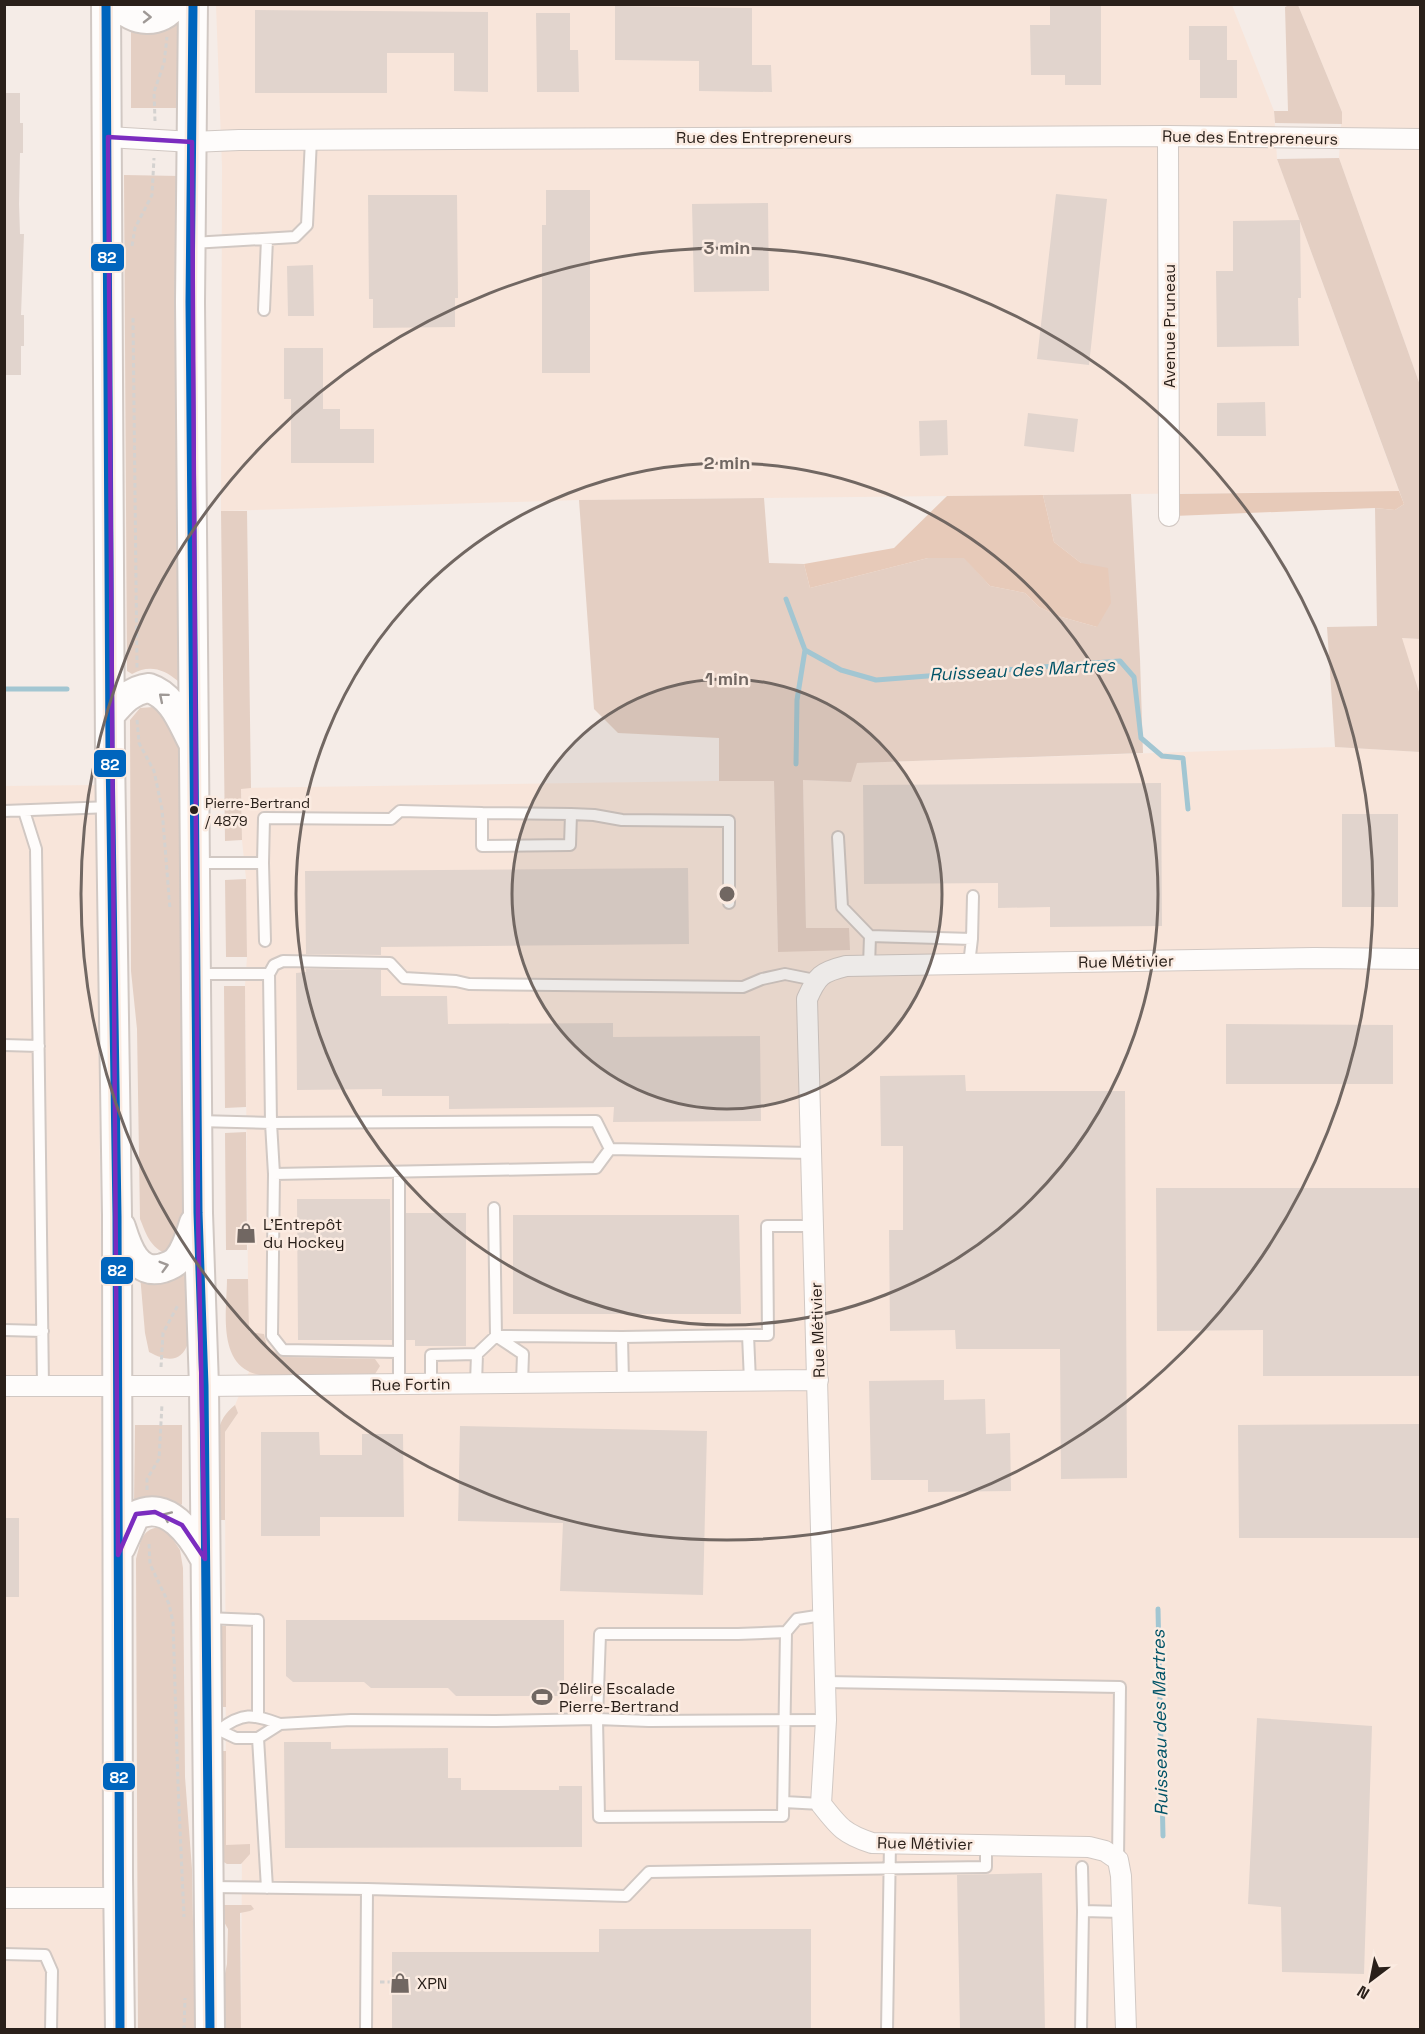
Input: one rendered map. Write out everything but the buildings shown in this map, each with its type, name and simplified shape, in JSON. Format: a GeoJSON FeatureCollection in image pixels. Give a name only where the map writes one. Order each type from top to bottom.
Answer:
{"type":"FeatureCollection","features":[{"type":"Feature","properties":{"kind":"main road"},"geometry":{"type":"LineString","coordinates":[[106,4],[124,716],[111,807],[117,1216],[120,2030]]}},
{"type":"Feature","properties":{"kind":"main road"},"geometry":{"type":"LineString","coordinates":[[118,4],[127,13],[148,20],[166,14],[175,4]]}},
{"type":"Feature","properties":{"kind":"main road"},"geometry":{"type":"LineString","coordinates":[[193,4],[190,314],[198,1213],[204,1386],[206,1618],[213,1730],[209,1887],[210,2030]]}},
{"type":"Feature","properties":{"kind":"main road"},"geometry":{"type":"LineString","coordinates":[[124,716],[123,700],[146,688],[157,690],[166,697],[178,713],[194,745]]}},
{"type":"Feature","properties":{"kind":"main road"},"geometry":{"type":"LineString","coordinates":[[117,1216],[134,1259],[145,1266],[157,1269],[169,1266],[178,1260],[198,1213]]}},
{"type":"Feature","properties":{"kind":"main road"},"geometry":{"type":"LineString","coordinates":[[118,1555],[135,1515],[155,1512],[163,1513],[176,1520],[191,1535],[206,1559]]}},
{"type":"Feature","properties":{"kind":"street","name":"Rue des Entrepreneurs"},"geometry":{"type":"LineString","coordinates":[[108,137],[192,142],[1168,136],[1420,139]]}},
{"type":"Feature","properties":{"kind":"street","name":"Avenue Pruneau"},"geometry":{"type":"LineString","coordinates":[[1168,136],[1169,516]]}},
{"type":"Feature","properties":{"kind":"street","name":"Rue Métivier"},"geometry":{"type":"LineString","coordinates":[[1118,1860],[1105,1851],[1089,1847],[872,1843],[852,1837],[838,1826],[821,1804],[826,1720],[807,999],[815,980],[829,970],[846,966],[1314,958],[1420,959]]}},
{"type":"Feature","properties":{"kind":"street","name":"Rue Fortin"},"geometry":{"type":"LineString","coordinates":[[4,1386],[818,1380]]}},
{"type":"Feature","properties":{"kind":"street"},"geometry":{"type":"LineString","coordinates":[[1118,1860],[1121,1876],[1126,2030]]}},
{"type":"Feature","properties":{"kind":"street"},"geometry":{"type":"LineString","coordinates":[[4,1898],[118,1898]]}},
{"type":"Feature","properties":{"kind":"lane"},"geometry":{"type":"LineString","coordinates":[[191,243],[295,237],[307,225],[311,140]]}},
{"type":"Feature","properties":{"kind":"lane"},"geometry":{"type":"LineString","coordinates":[[264,310],[267,239]]}},
{"type":"Feature","properties":{"kind":"lane"},"geometry":{"type":"LineString","coordinates":[[4,811],[111,807]]}},
{"type":"Feature","properties":{"kind":"lane"},"geometry":{"type":"LineString","coordinates":[[24,811],[36,849],[43,1386]]}},
{"type":"Feature","properties":{"kind":"lane"},"geometry":{"type":"LineString","coordinates":[[264,941],[264,818],[391,819],[400,811],[594,814],[622,820],[729,821],[729,903]]}},
{"type":"Feature","properties":{"kind":"lane"},"geometry":{"type":"LineString","coordinates":[[482,813],[482,846],[570,845],[571,814]]}},
{"type":"Feature","properties":{"kind":"lane"},"geometry":{"type":"LineString","coordinates":[[838,837],[842,907],[870,936],[972,939]]}},
{"type":"Feature","properties":{"kind":"lane"},"geometry":{"type":"LineString","coordinates":[[196,863],[263,863]]}},
{"type":"Feature","properties":{"kind":"lane"},"geometry":{"type":"LineString","coordinates":[[969,964],[973,897]]}},
{"type":"Feature","properties":{"kind":"lane"},"geometry":{"type":"LineString","coordinates":[[869,966],[870,936]]}},
{"type":"Feature","properties":{"kind":"lane"},"geometry":{"type":"LineString","coordinates":[[399,1352],[284,1350],[272,1336],[274,1174],[269,974],[273,965],[283,961],[390,963],[404,978],[470,984],[743,987],[762,979],[785,974],[815,980]]}},
{"type":"Feature","properties":{"kind":"lane"},"geometry":{"type":"LineString","coordinates":[[197,974],[269,974]]}},
{"type":"Feature","properties":{"kind":"lane"},"geometry":{"type":"LineString","coordinates":[[4,1045],[39,1046]]}},
{"type":"Feature","properties":{"kind":"lane"},"geometry":{"type":"LineString","coordinates":[[197,1120],[271,1123],[596,1121],[610,1149]]}},
{"type":"Feature","properties":{"kind":"lane"},"geometry":{"type":"LineString","coordinates":[[610,1149],[811,1152]]}},
{"type":"Feature","properties":{"kind":"lane"},"geometry":{"type":"LineString","coordinates":[[274,1174],[596,1168],[610,1149]]}},
{"type":"Feature","properties":{"kind":"lane"},"geometry":{"type":"LineString","coordinates":[[399,1172],[399,1384]]}},
{"type":"Feature","properties":{"kind":"lane"},"geometry":{"type":"LineString","coordinates":[[494,1208],[496,1336]]}},
{"type":"Feature","properties":{"kind":"lane"},"geometry":{"type":"LineString","coordinates":[[431,1384],[431,1355],[477,1354],[496,1336],[768,1335],[767,1226],[813,1226]]}},
{"type":"Feature","properties":{"kind":"lane"},"geometry":{"type":"LineString","coordinates":[[4,1330],[43,1331]]}},
{"type":"Feature","properties":{"kind":"lane"},"geometry":{"type":"LineString","coordinates":[[748,1335],[750,1381]]}},
{"type":"Feature","properties":{"kind":"lane"},"geometry":{"type":"LineString","coordinates":[[496,1336],[523,1354],[522,1383]]}},
{"type":"Feature","properties":{"kind":"lane"},"geometry":{"type":"LineString","coordinates":[[622,1337],[623,1382]]}},
{"type":"Feature","properties":{"kind":"lane"},"geometry":{"type":"LineString","coordinates":[[476,1383],[477,1354]]}},
{"type":"Feature","properties":{"kind":"lane"},"geometry":{"type":"LineString","coordinates":[[786,1632],[600,1634],[597,1719],[599,1817],[783,1816],[786,1632],[797,1619],[823,1615]]}},
{"type":"Feature","properties":{"kind":"lane"},"geometry":{"type":"LineString","coordinates":[[206,1618],[258,1620],[258,1716]]}},
{"type":"Feature","properties":{"kind":"lane"},"geometry":{"type":"LineString","coordinates":[[825,1682],[1120,1687],[1118,1860]]}},
{"type":"Feature","properties":{"kind":"lane"},"geometry":{"type":"LineString","coordinates":[[213,1730],[235,1718],[258,1716],[280,1724],[351,1720],[826,1720]]}},
{"type":"Feature","properties":{"kind":"lane"},"geometry":{"type":"LineString","coordinates":[[213,1730],[236,1738],[258,1738],[280,1724]]}},
{"type":"Feature","properties":{"kind":"lane"},"geometry":{"type":"LineString","coordinates":[[258,1738],[267,1888]]}},
{"type":"Feature","properties":{"kind":"lane"},"geometry":{"type":"LineString","coordinates":[[784,1802],[821,1804]]}},
{"type":"Feature","properties":{"kind":"lane"},"geometry":{"type":"LineString","coordinates":[[887,2030],[890,1843]]}},
{"type":"Feature","properties":{"kind":"lane"},"geometry":{"type":"LineString","coordinates":[[209,1887],[626,1896],[649,1872],[986,1867],[986,1845]]}},
{"type":"Feature","properties":{"kind":"lane"},"geometry":{"type":"LineString","coordinates":[[1082,1867],[1082,2030]]}},
{"type":"Feature","properties":{"kind":"lane"},"geometry":{"type":"LineString","coordinates":[[366,2030],[367,1889]]}},
{"type":"Feature","properties":{"kind":"lane"},"geometry":{"type":"LineString","coordinates":[[1083,1911],[1122,1912]]}},
{"type":"Feature","properties":{"kind":"lane"},"geometry":{"type":"LineString","coordinates":[[4,1954],[45,1955],[52,1971],[51,2030]]}},
{"type":"Feature","properties":{"kind":"path"},"geometry":{"type":"LineString","coordinates":[[155,121],[154,92],[164,63],[167,34]]}},
{"type":"Feature","properties":{"kind":"path"},"geometry":{"type":"LineString","coordinates":[[132,256],[135,228],[152,195],[154,162]]}},
{"type":"Feature","properties":{"kind":"path"},"geometry":{"type":"LineString","coordinates":[[133,311],[137,671]]}},
{"type":"Feature","properties":{"kind":"path"},"geometry":{"type":"LineString","coordinates":[[124,716],[154,771],[162,809],[171,911]]}},
{"type":"Feature","properties":{"kind":"path"},"geometry":{"type":"LineString","coordinates":[[161,1367],[163,1333],[179,1303]]}},
{"type":"Feature","properties":{"kind":"path"},"geometry":{"type":"LineString","coordinates":[[147,1491],[147,1479],[159,1459],[163,1409]]}},
{"type":"Feature","properties":{"kind":"path"},"geometry":{"type":"LineString","coordinates":[[148,1541],[150,1564],[169,1604],[173,1622],[177,1784],[184,1924]]}},
{"type":"Feature","properties":{"kind":"path"},"geometry":{"type":"LineString","coordinates":[[184,2030],[185,1994]]}},
{"type":"Feature","properties":{"kind":"highlighted area"},"geometry":{"type":"Polygon","coordinates":[[[108,137],[192,142],[198,1213],[205,1559],[182,1525],[155,1512],[136,1514],[118,1555],[108,137]]]}},
{"type":"Feature","properties":{"kind":"shaded area"},"geometry":{"type":"Polygon","coordinates":[[[1291,4],[1298,5],[1342,112],[1342,124],[1275,123],[1274,111],[1288,111],[1285,7],[1291,4]]]}},
{"type":"Feature","properties":{"kind":"shaded area"},"geometry":{"type":"Polygon","coordinates":[[[216,5],[1232,5],[1274,111],[1277,159],[1399,491],[579,500],[221,511],[222,167],[216,5]]]}},
{"type":"Feature","properties":{"kind":"shaded area"},"geometry":{"type":"Polygon","coordinates":[[[1298,5],[1420,5],[1420,385],[1339,158],[1342,112],[1298,5]]]}},
{"type":"Feature","properties":{"kind":"shaded area"},"geometry":{"type":"Polygon","coordinates":[[[178,18],[177,108],[131,108],[131,28],[178,18]]]}},
{"type":"Feature","properties":{"kind":"shaded area"},"geometry":{"type":"Polygon","coordinates":[[[1339,158],[1420,385],[1420,639],[1402,638],[1420,695],[1420,752],[1335,747],[1327,627],[1377,626],[1375,508],[1395,510],[1404,504],[1277,159],[1339,158]]]}},
{"type":"Feature","properties":{"kind":"shaded area"},"geometry":{"type":"Polygon","coordinates":[[[124,175],[180,176],[183,680],[178,681],[156,669],[144,669],[132,674],[127,671],[124,175]]]}},
{"type":"Feature","properties":{"kind":"shaded area"},"geometry":{"type":"Polygon","coordinates":[[[1399,491],[1404,504],[1395,510],[1375,508],[1174,516],[1173,494],[1399,491]]]}},
{"type":"Feature","properties":{"kind":"shaded area"},"geometry":{"type":"Polygon","coordinates":[[[1131,494],[1143,753],[857,763],[851,782],[803,780],[806,928],[849,928],[850,950],[778,952],[774,781],[719,781],[719,738],[618,733],[594,709],[579,500],[764,498],[769,563],[804,564],[810,588],[928,558],[965,558],[990,586],[1025,593],[1039,607],[1058,616],[1097,627],[1081,563],[1054,542],[1043,495],[1131,494]]]}},
{"type":"Feature","properties":{"kind":"shaded area"},"geometry":{"type":"Polygon","coordinates":[[[1043,495],[1054,542],[1081,563],[1108,568],[1111,603],[1097,627],[1058,616],[1039,607],[1025,593],[990,586],[964,558],[928,558],[810,588],[804,564],[894,548],[947,496],[1043,495]]]}},
{"type":"Feature","properties":{"kind":"shaded area"},"geometry":{"type":"Polygon","coordinates":[[[221,511],[247,511],[251,788],[241,789],[242,840],[225,841],[221,511]]]}},
{"type":"Feature","properties":{"kind":"shaded area"},"geometry":{"type":"Polygon","coordinates":[[[1401,638],[1420,639],[1420,695],[1401,638]]]}},
{"type":"Feature","properties":{"kind":"shaded area"},"geometry":{"type":"Polygon","coordinates":[[[153,707],[168,712],[179,725],[186,1222],[167,1254],[153,1244],[140,1219],[137,1029],[131,971],[130,720],[140,708],[153,707]]]}},
{"type":"Feature","properties":{"kind":"shaded area"},"geometry":{"type":"Polygon","coordinates":[[[1335,747],[1420,752],[1420,2029],[241,2029],[242,1845],[226,1845],[225,1432],[238,1413],[235,1405],[249,1372],[246,879],[242,840],[241,788],[774,780],[778,952],[806,928],[803,780],[850,782],[856,763],[1335,747]]]}},
{"type":"Feature","properties":{"kind":"shaded area"},"geometry":{"type":"Polygon","coordinates":[[[96,785],[109,2029],[5,2029],[4,786],[96,785]]]}},
{"type":"Feature","properties":{"kind":"shaded area"},"geometry":{"type":"Polygon","coordinates":[[[246,879],[247,957],[226,957],[225,880],[246,879]]]}},
{"type":"Feature","properties":{"kind":"shaded area"},"geometry":{"type":"Polygon","coordinates":[[[224,986],[245,986],[246,1107],[225,1108],[224,986]]]}},
{"type":"Feature","properties":{"kind":"shaded area"},"geometry":{"type":"Polygon","coordinates":[[[246,1132],[247,1250],[226,1250],[225,1133],[246,1132]]]}},
{"type":"Feature","properties":{"kind":"shaded area"},"geometry":{"type":"Polygon","coordinates":[[[139,1263],[190,1267],[191,1333],[187,1347],[179,1356],[167,1359],[149,1352],[145,1333],[139,1263]]]}},
{"type":"Feature","properties":{"kind":"shaded area"},"geometry":{"type":"Polygon","coordinates":[[[227,1279],[248,1279],[249,1332],[264,1334],[267,1347],[283,1357],[375,1359],[380,1366],[375,1374],[266,1376],[248,1371],[238,1364],[228,1342],[226,1330],[227,1279]]]}},
{"type":"Feature","properties":{"kind":"shaded area"},"geometry":{"type":"Polygon","coordinates":[[[235,1405],[238,1413],[225,1432],[225,1520],[219,1520],[218,1432],[224,1417],[235,1405]]]}},
{"type":"Feature","properties":{"kind":"shaded area"},"geometry":{"type":"Polygon","coordinates":[[[135,1425],[182,1425],[182,1504],[179,1507],[134,1505],[135,1425]]]}},
{"type":"Feature","properties":{"kind":"shaded area"},"geometry":{"type":"Polygon","coordinates":[[[164,1526],[180,1550],[183,1568],[185,1777],[192,1869],[195,2029],[138,2029],[136,1559],[146,1532],[164,1526]]]}},
{"type":"Feature","properties":{"kind":"shaded area"},"geometry":{"type":"Polygon","coordinates":[[[220,1626],[226,1626],[226,1707],[220,1707],[220,1626]]]}},
{"type":"Feature","properties":{"kind":"shaded area"},"geometry":{"type":"Polygon","coordinates":[[[219,1751],[226,1751],[226,1845],[250,1844],[250,1854],[241,1864],[227,1864],[222,1861],[219,1751]]]}},
{"type":"Feature","properties":{"kind":"shaded area"},"geometry":{"type":"Polygon","coordinates":[[[224,1905],[251,1905],[254,1909],[240,1913],[241,2029],[221,2029],[220,1997],[227,1964],[228,1929],[218,1911],[224,1905]]]}},
{"type":"Feature","properties":{"kind":"waterway","name":"Ruisseau des Martres"},"geometry":{"type":"LineString","coordinates":[[786,599],[805,650],[841,670],[876,680],[1120,661],[1134,677],[1141,738],[1162,756],[1183,758],[1188,809]]}},
{"type":"Feature","properties":{"kind":"waterway"},"geometry":{"type":"LineString","coordinates":[[796,764],[797,700],[805,650]]}},
{"type":"Feature","properties":{"kind":"waterway"},"geometry":{"type":"LineString","coordinates":[[4,689],[67,689]]}},
{"type":"Feature","properties":{"kind":"waterway","name":"Ruisseau des Martres"},"geometry":{"type":"LineString","coordinates":[[1158,1609],[1163,1836]]}},
{"type":"Feature","properties":{"kind":"transit line","name":"82"},"geometry":{"type":"LineString","coordinates":[[106,4],[110,754],[117,1216],[120,2030]]}},
{"type":"Feature","properties":{"kind":"transit line","name":"82"},"geometry":{"type":"LineString","coordinates":[[193,4],[190,302],[198,1213],[204,1386],[210,2030]]}},
{"type":"Feature","properties":{"kind":"place","name":"Pierre-Bertrand / 4879"},"geometry":{"type":"Point","coordinates":[194,810]}},
{"type":"Feature","properties":{"kind":"place","name":"L'Entrepôt du Hockey"},"geometry":{"type":"Point","coordinates":[246,1233]}},
{"type":"Feature","properties":{"kind":"place","name":"Délire Escalade Pierre-Bertrand"},"geometry":{"type":"Point","coordinates":[542,1697]}},
{"type":"Feature","properties":{"kind":"place","name":"XPN"},"geometry":{"type":"Point","coordinates":[400,1983]}}]}
